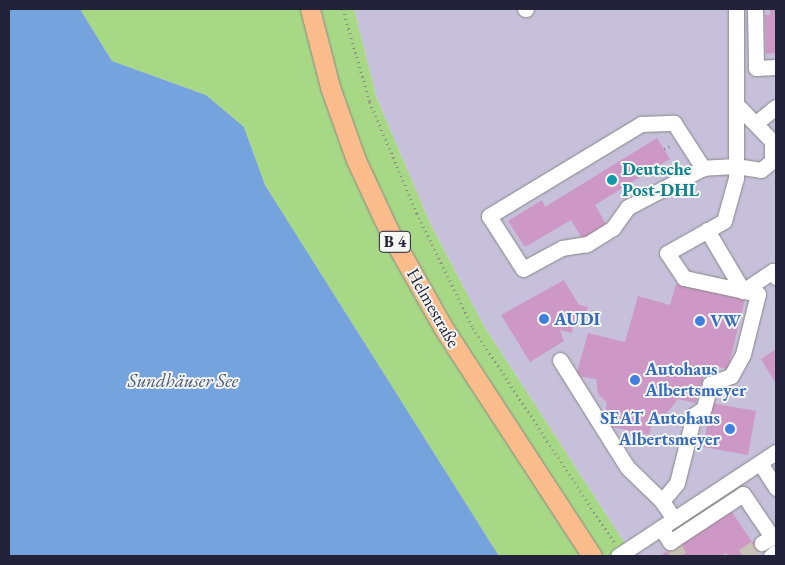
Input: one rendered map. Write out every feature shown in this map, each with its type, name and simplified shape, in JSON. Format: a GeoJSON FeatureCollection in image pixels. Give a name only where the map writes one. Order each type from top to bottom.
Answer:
{"type":"FeatureCollection","features":[{"type":"Feature","properties":{"kind":"main road","name":"Helmestraße"},"geometry":{"type":"LineString","coordinates":[[310,9],[330,87],[356,160],[391,234],[444,329],[592,556]]}},
{"type":"Feature","properties":{"kind":"street"},"geometry":{"type":"LineString","coordinates":[[662,502],[677,483],[694,415],[704,408],[710,384],[732,376],[743,354],[758,294],[684,278],[668,253],[724,220],[736,178],[736,9]]}},
{"type":"Feature","properties":{"kind":"street"},"geometry":{"type":"LineString","coordinates":[[755,9],[756,68],[776,67]]}},
{"type":"Feature","properties":{"kind":"street"},"geometry":{"type":"LineString","coordinates":[[703,168],[674,123],[641,124],[489,216],[523,269],[562,248],[587,244],[613,228],[628,207],[703,168],[736,166],[761,170],[774,160],[772,141],[737,105]]}},
{"type":"Feature","properties":{"kind":"street"},"geometry":{"type":"LineString","coordinates":[[756,123],[776,107]]}},
{"type":"Feature","properties":{"kind":"street"},"geometry":{"type":"LineString","coordinates":[[707,230],[743,291]]}},
{"type":"Feature","properties":{"kind":"street"},"geometry":{"type":"LineString","coordinates":[[743,291],[773,271],[776,277]]}},
{"type":"Feature","properties":{"kind":"street"},"geometry":{"type":"LineString","coordinates":[[560,360],[627,466],[662,502],[674,519]]}},
{"type":"Feature","properties":{"kind":"street"},"geometry":{"type":"LineString","coordinates":[[620,555],[775,453]]}},
{"type":"Feature","properties":{"kind":"street"},"geometry":{"type":"LineString","coordinates":[[760,462],[776,488]]}},
{"type":"Feature","properties":{"kind":"street"},"geometry":{"type":"LineString","coordinates":[[661,528],[672,544],[743,494],[772,537],[762,543]]}},
{"type":"Feature","properties":{"kind":"street"},"geometry":{"type":"LineString","coordinates":[[771,556],[776,552]]}},
{"type":"Feature","properties":{"kind":"path"},"geometry":{"type":"LineString","coordinates":[[343,9],[370,102],[417,213],[473,328],[620,555]]}},
{"type":"Feature","properties":{"kind":"shaded area"},"geometry":{"type":"Polygon","coordinates":[[[354,9],[776,9],[776,556],[633,556],[484,326],[431,225],[377,99],[354,9]]]}},
{"type":"Feature","properties":{"kind":"green space"},"geometry":{"type":"Polygon","coordinates":[[[80,9],[354,9],[377,99],[431,225],[484,326],[633,556],[499,556],[265,185],[244,127],[206,95],[112,61],[80,9]]]}},
{"type":"Feature","properties":{"kind":"water","name":"Sundhäuser See"},"geometry":{"type":"Polygon","coordinates":[[[9,9],[80,9],[112,61],[206,95],[244,127],[265,185],[499,556],[9,556],[9,9]]]}},
{"type":"Feature","properties":{"kind":"building"},"geometry":{"type":"Polygon","coordinates":[[[770,9],[776,9],[776,53],[766,54],[765,15],[770,15],[770,9]]]}},
{"type":"Feature","properties":{"kind":"building","name":"Deutsche Post-DHL"},"geometry":{"type":"Polygon","coordinates":[[[657,138],[670,159],[595,205],[607,226],[583,240],[571,220],[525,247],[508,221],[542,200],[545,207],[657,138]]]}},
{"type":"Feature","properties":{"kind":"building"},"geometry":{"type":"Polygon","coordinates":[[[564,280],[579,305],[588,307],[584,327],[573,325],[572,333],[560,330],[564,341],[530,362],[501,315],[564,280]]]}},
{"type":"Feature","properties":{"kind":"building"},"geometry":{"type":"Polygon","coordinates":[[[676,284],[745,299],[728,369],[707,365],[696,403],[678,399],[667,413],[654,414],[649,435],[603,425],[607,403],[598,394],[596,379],[576,376],[588,333],[625,342],[638,296],[670,305],[676,284]]]}},
{"type":"Feature","properties":{"kind":"building"},"geometry":{"type":"Polygon","coordinates":[[[776,349],[776,384],[761,359],[776,349]]]}},
{"type":"Feature","properties":{"kind":"building","name":"SEAT Autohaus Albertsmeyer"},"geometry":{"type":"Polygon","coordinates":[[[711,403],[756,411],[748,455],[703,447],[711,403]]]}},
{"type":"Feature","properties":{"kind":"building"},"geometry":{"type":"Polygon","coordinates":[[[730,509],[752,542],[758,538],[765,548],[752,556],[728,556],[726,553],[721,556],[660,556],[730,509]]]}},
{"type":"Feature","properties":{"kind":"tunnel"},"geometry":{"type":"LineString","coordinates":[[743,556],[762,543]]}},
{"type":"Feature","properties":{"kind":"tunnel"},"geometry":{"type":"LineString","coordinates":[[674,547],[680,556]]}},
{"type":"Feature","properties":{"kind":"place","name":"Deutsche Post-DHL"},"geometry":{"type":"Point","coordinates":[612,180]}},
{"type":"Feature","properties":{"kind":"place","name":"AUDI"},"geometry":{"type":"Point","coordinates":[544,319]}},
{"type":"Feature","properties":{"kind":"place","name":"VW"},"geometry":{"type":"Point","coordinates":[700,321]}},
{"type":"Feature","properties":{"kind":"place","name":"Autohaus Albertsmeyer"},"geometry":{"type":"Point","coordinates":[635,380]}},
{"type":"Feature","properties":{"kind":"place","name":"SEAT Autohaus Albertsmeyer"},"geometry":{"type":"Point","coordinates":[730,429]}}]}
